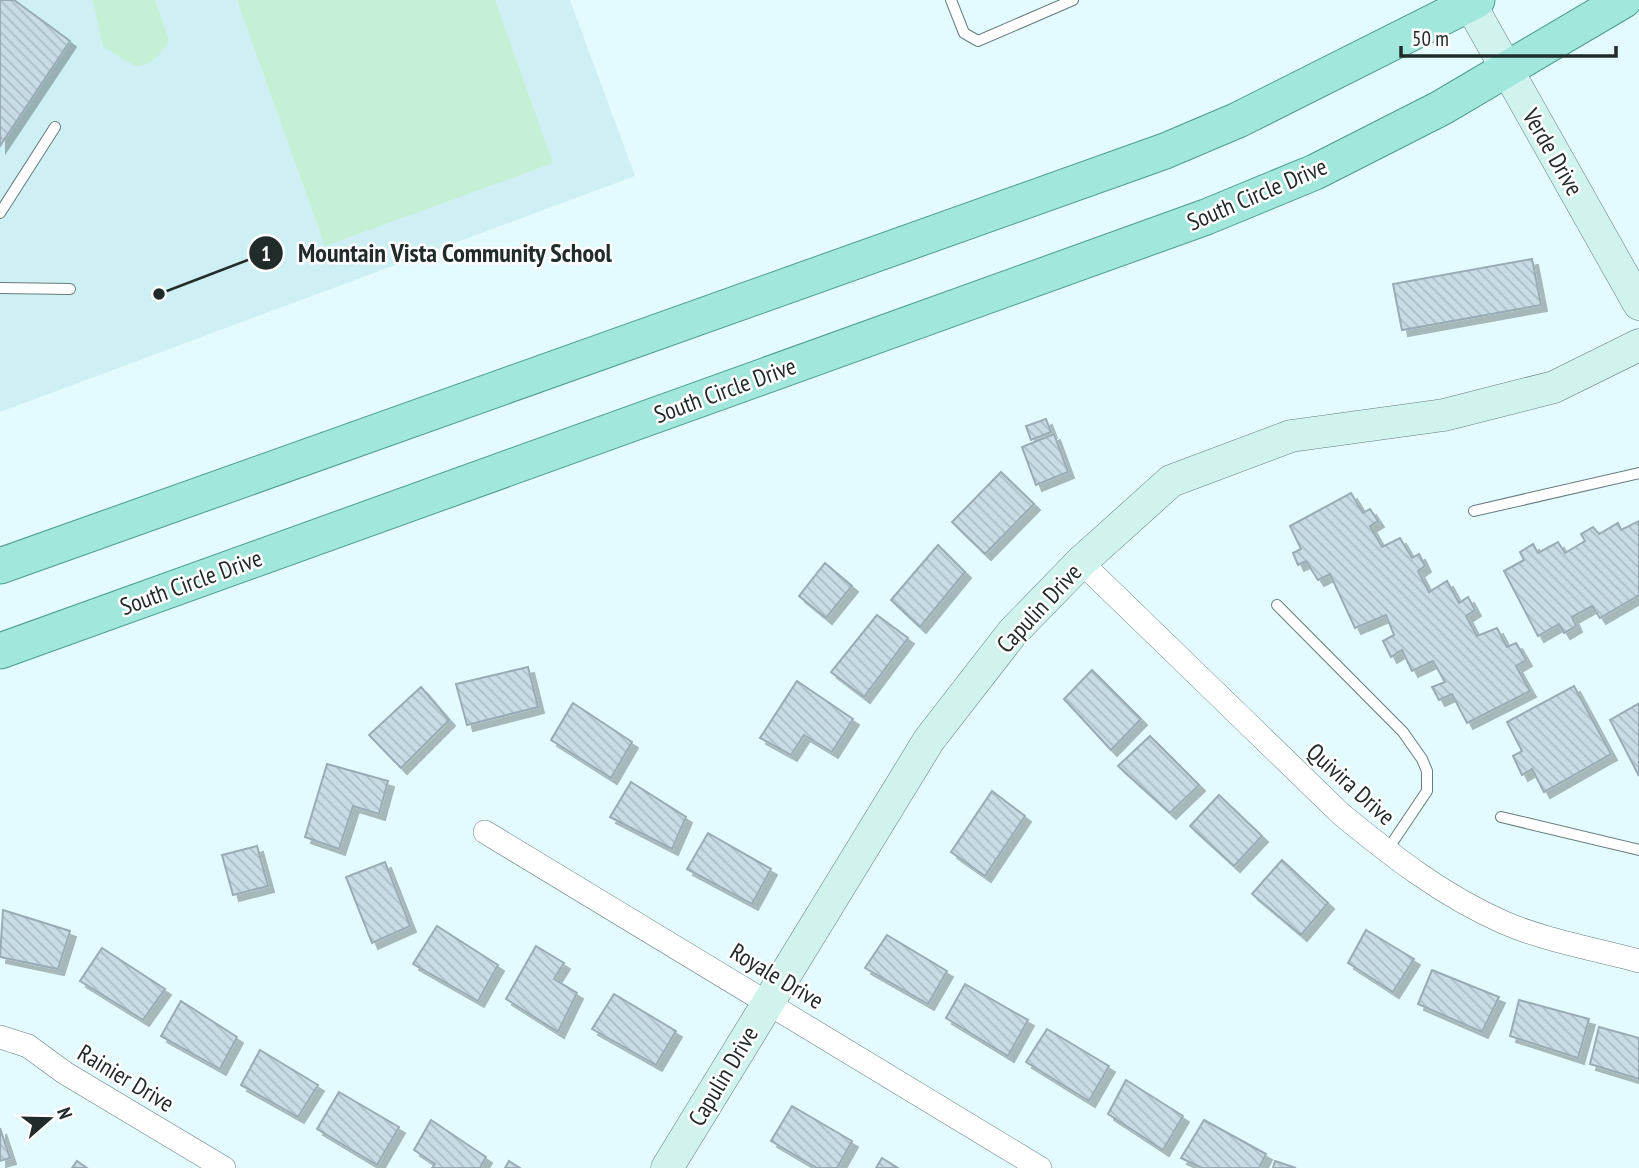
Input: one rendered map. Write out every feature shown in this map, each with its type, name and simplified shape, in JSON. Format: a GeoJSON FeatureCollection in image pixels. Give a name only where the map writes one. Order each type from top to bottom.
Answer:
{"type":"FeatureCollection","features":[{"type":"Feature","properties":{"kind":"main road","name":"South Circle Drive"},"geometry":{"type":"LineString","coordinates":[[0,651],[1206,217],[1315,172],[1441,108],[1624,0]]}},
{"type":"Feature","properties":{"kind":"main road"},"geometry":{"type":"LineString","coordinates":[[0,566],[1165,151],[1238,120],[1472,1]]}},
{"type":"Feature","properties":{"kind":"street","name":"Verde Drive"},"geometry":{"type":"LineString","coordinates":[[1472,1],[1506,70],[1639,304]]}},
{"type":"Feature","properties":{"kind":"street","name":"Capulin Drive"},"geometry":{"type":"LineString","coordinates":[[667,1168],[929,740],[1012,632],[1081,562],[1171,481],[1292,436],[1444,415],[1553,387],[1639,345]]}},
{"type":"Feature","properties":{"kind":"street","name":"Quivira Drive"},"geometry":{"type":"LineString","coordinates":[[1081,562],[1341,814],[1386,852],[1446,894],[1507,924],[1639,961]]}},
{"type":"Feature","properties":{"kind":"street","name":"Royale Drive"},"geometry":{"type":"LineString","coordinates":[[485,832],[1040,1168]]}},
{"type":"Feature","properties":{"kind":"street","name":"Rainier Drive"},"geometry":{"type":"LineString","coordinates":[[0,1037],[28,1046],[65,1073],[224,1168]]}},
{"type":"Feature","properties":{"kind":"lane"},"geometry":{"type":"LineString","coordinates":[[951,0],[964,33],[978,41],[1073,0]]}},
{"type":"Feature","properties":{"kind":"lane"},"geometry":{"type":"LineString","coordinates":[[0,213],[55,127]]}},
{"type":"Feature","properties":{"kind":"lane"},"geometry":{"type":"LineString","coordinates":[[0,288],[70,289]]}},
{"type":"Feature","properties":{"kind":"lane"},"geometry":{"type":"LineString","coordinates":[[1474,511],[1639,472]]}},
{"type":"Feature","properties":{"kind":"lane"},"geometry":{"type":"LineString","coordinates":[[1277,605],[1403,732],[1427,771],[1427,791],[1386,852]]}},
{"type":"Feature","properties":{"kind":"lane"},"geometry":{"type":"LineString","coordinates":[[1501,817],[1639,850]]}},
{"type":"Feature","properties":{"kind":"shaded area"},"geometry":{"type":"Polygon","coordinates":[[[0,0],[570,0],[635,176],[0,412],[0,0]]]}},
{"type":"Feature","properties":{"kind":"green space"},"geometry":{"type":"Polygon","coordinates":[[[93,0],[155,0],[169,40],[163,50],[152,61],[135,66],[103,47],[93,0]]]}},
{"type":"Feature","properties":{"kind":"green space"},"geometry":{"type":"Polygon","coordinates":[[[237,0],[495,0],[553,163],[325,246],[237,0]]]}},
{"type":"Feature","properties":{"kind":"building"},"geometry":{"type":"Polygon","coordinates":[[[0,0],[14,0],[70,41],[0,146],[0,0]]]}},
{"type":"Feature","properties":{"kind":"building"},"geometry":{"type":"Polygon","coordinates":[[[1532,259],[1541,305],[1402,330],[1393,284],[1532,259]]]}},
{"type":"Feature","properties":{"kind":"building"},"geometry":{"type":"Polygon","coordinates":[[[1046,419],[1051,432],[1031,440],[1026,426],[1046,419]]]}},
{"type":"Feature","properties":{"kind":"building"},"geometry":{"type":"Polygon","coordinates":[[[1054,434],[1068,472],[1036,485],[1022,447],[1054,434]]]}},
{"type":"Feature","properties":{"kind":"building"},"geometry":{"type":"Polygon","coordinates":[[[1001,472],[1034,504],[985,554],[952,522],[1001,472]]]}},
{"type":"Feature","properties":{"kind":"building"},"geometry":{"type":"Polygon","coordinates":[[[1351,493],[1363,513],[1370,509],[1378,521],[1370,526],[1382,547],[1400,538],[1412,558],[1419,554],[1425,566],[1418,571],[1429,592],[1447,581],[1459,603],[1468,597],[1475,610],[1466,616],[1477,636],[1497,628],[1507,647],[1516,643],[1526,660],[1516,666],[1530,691],[1467,723],[1452,694],[1439,700],[1432,687],[1445,682],[1433,661],[1412,671],[1402,650],[1391,657],[1383,641],[1394,635],[1386,615],[1355,628],[1330,574],[1318,580],[1306,561],[1298,565],[1293,553],[1301,549],[1290,526],[1351,493]]]}},
{"type":"Feature","properties":{"kind":"building"},"geometry":{"type":"Polygon","coordinates":[[[1639,521],[1639,595],[1600,618],[1592,606],[1572,617],[1576,626],[1564,633],[1559,624],[1538,636],[1504,571],[1524,560],[1520,552],[1533,544],[1538,553],[1558,542],[1565,553],[1585,541],[1581,534],[1593,527],[1599,534],[1618,523],[1621,530],[1639,521]]]}},
{"type":"Feature","properties":{"kind":"building"},"geometry":{"type":"Polygon","coordinates":[[[938,545],[965,572],[920,627],[891,600],[938,545]]]}},
{"type":"Feature","properties":{"kind":"building"},"geometry":{"type":"Polygon","coordinates":[[[825,563],[852,586],[826,618],[799,596],[825,563]]]}},
{"type":"Feature","properties":{"kind":"building"},"geometry":{"type":"Polygon","coordinates":[[[877,615],[908,638],[864,697],[831,672],[877,615]]]}},
{"type":"Feature","properties":{"kind":"building"},"geometry":{"type":"Polygon","coordinates":[[[528,667],[538,707],[467,725],[456,684],[528,667]]]}},
{"type":"Feature","properties":{"kind":"building"},"geometry":{"type":"Polygon","coordinates":[[[1092,670],[1141,719],[1111,750],[1064,699],[1092,670]]]}},
{"type":"Feature","properties":{"kind":"building"},"geometry":{"type":"Polygon","coordinates":[[[797,681],[853,719],[832,752],[804,735],[791,755],[760,738],[797,681]]]}},
{"type":"Feature","properties":{"kind":"building"},"geometry":{"type":"Polygon","coordinates":[[[1574,686],[1611,754],[1544,792],[1532,769],[1522,775],[1513,756],[1522,751],[1507,722],[1574,686]]]}},
{"type":"Feature","properties":{"kind":"building"},"geometry":{"type":"Polygon","coordinates":[[[421,687],[449,720],[401,768],[369,735],[421,687]]]}},
{"type":"Feature","properties":{"kind":"building"},"geometry":{"type":"Polygon","coordinates":[[[573,703],[632,742],[611,778],[551,740],[573,703]]]}},
{"type":"Feature","properties":{"kind":"building"},"geometry":{"type":"Polygon","coordinates":[[[1638,704],[1639,706],[1639,776],[1610,720],[1638,704]]]}},
{"type":"Feature","properties":{"kind":"building"},"geometry":{"type":"Polygon","coordinates":[[[1150,736],[1199,785],[1170,813],[1118,766],[1150,736]]]}},
{"type":"Feature","properties":{"kind":"building"},"geometry":{"type":"Polygon","coordinates":[[[327,764],[388,781],[379,814],[353,806],[339,849],[305,837],[327,764]]]}},
{"type":"Feature","properties":{"kind":"building"},"geometry":{"type":"Polygon","coordinates":[[[631,782],[686,817],[672,849],[610,817],[631,782]]]}},
{"type":"Feature","properties":{"kind":"building"},"geometry":{"type":"Polygon","coordinates":[[[992,791],[1025,816],[985,876],[951,852],[992,791]]]}},
{"type":"Feature","properties":{"kind":"building"},"geometry":{"type":"Polygon","coordinates":[[[1219,795],[1262,836],[1234,866],[1190,826],[1219,795]]]}},
{"type":"Feature","properties":{"kind":"building"},"geometry":{"type":"Polygon","coordinates":[[[708,833],[771,869],[752,904],[687,869],[708,833]]]}},
{"type":"Feature","properties":{"kind":"building"},"geometry":{"type":"Polygon","coordinates":[[[257,846],[268,886],[233,895],[222,855],[257,846]]]}},
{"type":"Feature","properties":{"kind":"building"},"geometry":{"type":"Polygon","coordinates":[[[1282,860],[1328,903],[1301,935],[1252,894],[1282,860]]]}},
{"type":"Feature","properties":{"kind":"building"},"geometry":{"type":"Polygon","coordinates":[[[385,862],[410,926],[372,943],[346,877],[385,862]]]}},
{"type":"Feature","properties":{"kind":"building"},"geometry":{"type":"Polygon","coordinates":[[[3,910],[70,931],[58,969],[0,957],[3,910]]]}},
{"type":"Feature","properties":{"kind":"building"},"geometry":{"type":"Polygon","coordinates":[[[437,926],[498,965],[478,1001],[413,964],[437,926]]]}},
{"type":"Feature","properties":{"kind":"building"},"geometry":{"type":"Polygon","coordinates":[[[1366,930],[1414,959],[1393,992],[1348,963],[1366,930]]]}},
{"type":"Feature","properties":{"kind":"building"},"geometry":{"type":"Polygon","coordinates":[[[887,935],[947,971],[928,1004],[865,968],[887,935]]]}},
{"type":"Feature","properties":{"kind":"building"},"geometry":{"type":"Polygon","coordinates":[[[536,946],[564,963],[554,979],[577,993],[558,1032],[506,999],[536,946]]]}},
{"type":"Feature","properties":{"kind":"building"},"geometry":{"type":"Polygon","coordinates":[[[102,948],[165,989],[143,1020],[80,981],[102,948]]]}},
{"type":"Feature","properties":{"kind":"building"},"geometry":{"type":"Polygon","coordinates":[[[1432,970],[1499,997],[1482,1032],[1418,1004],[1432,970]]]}},
{"type":"Feature","properties":{"kind":"building"},"geometry":{"type":"Polygon","coordinates":[[[965,984],[1028,1020],[1008,1056],[946,1018],[965,984]]]}},
{"type":"Feature","properties":{"kind":"building"},"geometry":{"type":"Polygon","coordinates":[[[614,994],[676,1031],[656,1065],[592,1029],[614,994]]]}},
{"type":"Feature","properties":{"kind":"building"},"geometry":{"type":"Polygon","coordinates":[[[1519,1000],[1589,1019],[1578,1058],[1510,1036],[1519,1000]]]}},
{"type":"Feature","properties":{"kind":"building"},"geometry":{"type":"Polygon","coordinates":[[[181,1001],[237,1037],[220,1069],[161,1036],[181,1001]]]}},
{"type":"Feature","properties":{"kind":"building"},"geometry":{"type":"Polygon","coordinates":[[[1599,1027],[1639,1038],[1639,1079],[1590,1064],[1599,1027]]]}},
{"type":"Feature","properties":{"kind":"building"},"geometry":{"type":"Polygon","coordinates":[[[1047,1029],[1109,1066],[1089,1101],[1026,1062],[1047,1029]]]}},
{"type":"Feature","properties":{"kind":"building"},"geometry":{"type":"Polygon","coordinates":[[[260,1050],[318,1085],[298,1117],[241,1085],[260,1050]]]}},
{"type":"Feature","properties":{"kind":"building"},"geometry":{"type":"Polygon","coordinates":[[[1126,1080],[1183,1116],[1163,1150],[1108,1114],[1126,1080]]]}},
{"type":"Feature","properties":{"kind":"building"},"geometry":{"type":"Polygon","coordinates":[[[339,1092],[399,1127],[377,1165],[317,1129],[339,1092]]]}},
{"type":"Feature","properties":{"kind":"building"},"geometry":{"type":"Polygon","coordinates":[[[792,1106],[852,1141],[837,1168],[817,1168],[771,1141],[792,1106]]]}},
{"type":"Feature","properties":{"kind":"building"},"geometry":{"type":"Polygon","coordinates":[[[431,1120],[486,1157],[480,1168],[432,1168],[435,1164],[414,1150],[431,1120]]]}},
{"type":"Feature","properties":{"kind":"building"},"geometry":{"type":"Polygon","coordinates":[[[1204,1120],[1266,1154],[1259,1168],[1202,1168],[1181,1158],[1204,1120]]]}},
{"type":"Feature","properties":{"kind":"building"},"geometry":{"type":"Polygon","coordinates":[[[0,1128],[10,1158],[0,1161],[0,1128]]]}},
{"type":"Feature","properties":{"kind":"building"},"geometry":{"type":"Polygon","coordinates":[[[882,1158],[898,1168],[876,1168],[882,1158]]]}},
{"type":"Feature","properties":{"kind":"building"},"geometry":{"type":"Polygon","coordinates":[[[77,1161],[87,1168],[72,1168],[77,1161]]]}},
{"type":"Feature","properties":{"kind":"building"},"geometry":{"type":"Polygon","coordinates":[[[509,1161],[520,1168],[505,1168],[509,1161]]]}},
{"type":"Feature","properties":{"kind":"building"},"geometry":{"type":"Polygon","coordinates":[[[1275,1161],[1296,1168],[1273,1168],[1275,1161]]]}},
{"type":"Feature","properties":{"kind":"place","name":"Mountain Vista Community School"},"geometry":{"type":"Point","coordinates":[159,294]}}]}
